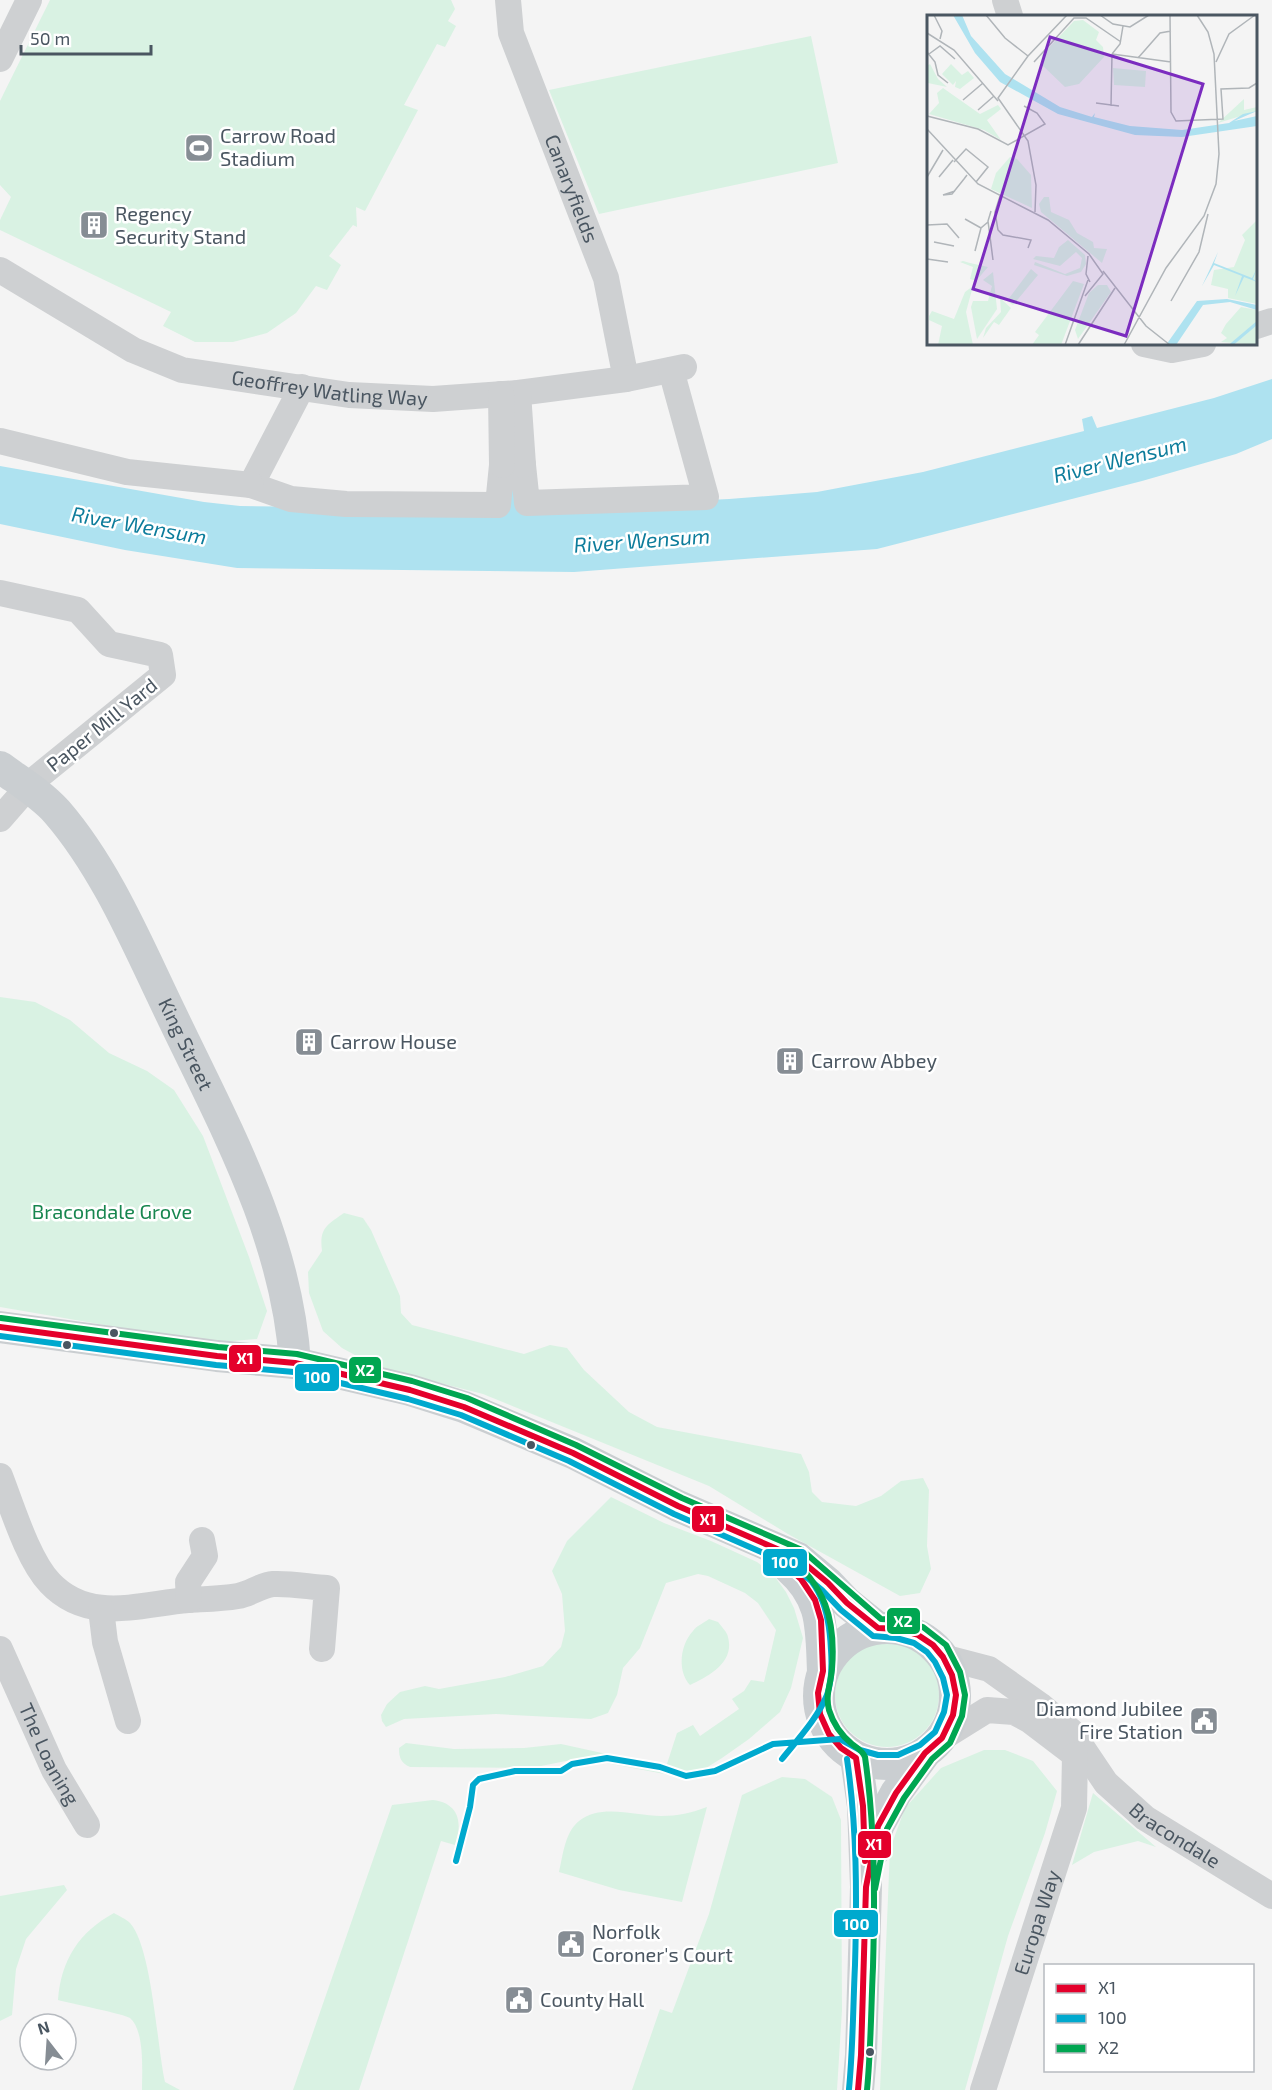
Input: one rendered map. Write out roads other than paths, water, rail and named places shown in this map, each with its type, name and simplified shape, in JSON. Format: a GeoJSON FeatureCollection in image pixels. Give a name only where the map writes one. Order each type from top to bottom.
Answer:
{"type":"FeatureCollection","features":[{"type":"Feature","properties":{"kind":"main road","name":"King Street"},"geometry":{"type":"LineString","coordinates":[[0,767],[56,811],[80,841],[110,891],[168,1028],[239,1157],[273,1243],[293,1327],[295,1363]]}},
{"type":"Feature","properties":{"kind":"main road"},"geometry":{"type":"LineString","coordinates":[[0,1327],[217,1356],[295,1363],[410,1390],[493,1418],[573,1453],[678,1506],[798,1558],[878,1628]]}},
{"type":"Feature","properties":{"kind":"main road"},"geometry":{"type":"LineString","coordinates":[[724,1526],[781,1561],[801,1579],[815,1600],[821,1620],[823,1671],[818,1693],[820,1714],[829,1734],[841,1748],[856,1758],[877,1764],[900,1764],[933,1745]]}},
{"type":"Feature","properties":{"kind":"main road"},"geometry":{"type":"LineString","coordinates":[[823,1671],[834,1652],[858,1634],[878,1628],[898,1629],[918,1635],[933,1645],[943,1657],[952,1675],[956,1695],[953,1715],[896,1793],[878,1826],[866,1887]]}},
{"type":"Feature","properties":{"kind":"main road"},"geometry":{"type":"LineString","coordinates":[[856,1758],[863,1806],[866,1887],[858,2090]]}},
{"type":"Feature","properties":{"kind":"street"},"geometry":{"type":"LineString","coordinates":[[0,59],[29,0]]}},
{"type":"Feature","properties":{"kind":"street","name":"Canaryfields"},"geometry":{"type":"LineString","coordinates":[[508,0],[511,33],[606,278],[626,379]]}},
{"type":"Feature","properties":{"kind":"street"},"geometry":{"type":"LineString","coordinates":[[1005,0],[1010,15]]}},
{"type":"Feature","properties":{"kind":"street","name":"Geoffrey Watling Way"},"geometry":{"type":"LineString","coordinates":[[0,270],[133,350],[182,370],[349,395],[433,399],[510,394],[626,379],[677,368],[706,497],[527,503],[512,465]]}},
{"type":"Feature","properties":{"kind":"street"},"geometry":{"type":"LineString","coordinates":[[1257,326],[1272,321]]}},
{"type":"Feature","properties":{"kind":"street"},"geometry":{"type":"LineString","coordinates":[[1149,345],[1172,350],[1198,345]]}},
{"type":"Feature","properties":{"kind":"street"},"geometry":{"type":"LineString","coordinates":[[251,485],[302,387]]}},
{"type":"Feature","properties":{"kind":"street"},"geometry":{"type":"LineString","coordinates":[[0,441],[127,472],[251,485],[291,499],[335,503],[498,505],[512,465],[510,394]]}},
{"type":"Feature","properties":{"kind":"street","name":"Paper Mill Yard"},"geometry":{"type":"LineString","coordinates":[[0,593],[78,610],[109,644],[160,655],[164,675],[28,787]]}},
{"type":"Feature","properties":{"kind":"street"},"geometry":{"type":"LineString","coordinates":[[0,819],[28,787]]}},
{"type":"Feature","properties":{"kind":"street"},"geometry":{"type":"LineString","coordinates":[[0,1476],[6,1510],[34,1560],[50,1583],[72,1599],[101,1609],[129,1609],[189,1600],[218,1600],[242,1595],[271,1584],[327,1588],[322,1649]]}},
{"type":"Feature","properties":{"kind":"street"},"geometry":{"type":"LineString","coordinates":[[189,1600],[188,1582],[204,1556],[202,1540]]}},
{"type":"Feature","properties":{"kind":"street"},"geometry":{"type":"LineString","coordinates":[[101,1609],[105,1642],[128,1721]]}},
{"type":"Feature","properties":{"kind":"street","name":"The Loaning"},"geometry":{"type":"LineString","coordinates":[[0,1649],[54,1770],[87,1825]]}},
{"type":"Feature","properties":{"kind":"street","name":"Bracondale"},"geometry":{"type":"LineString","coordinates":[[943,1657],[989,1669],[1040,1705],[1071,1731],[1082,1758]]}},
{"type":"Feature","properties":{"kind":"street","name":"Bracondale"},"geometry":{"type":"LineString","coordinates":[[933,1745],[987,1710],[1014,1712],[1082,1758],[1106,1783],[1146,1818],[1272,1896]]}},
{"type":"Feature","properties":{"kind":"street","name":"Europa Way"},"geometry":{"type":"LineString","coordinates":[[983,2090],[1074,1808],[1082,1758]]}},
{"type":"Feature","properties":{"kind":"water","name":"River Wensum"},"geometry":{"type":"Polygon","coordinates":[[[1272,379],[1272,439],[1236,454],[1142,481],[877,549],[574,572],[237,568],[125,550],[0,524],[0,466],[204,502],[240,506],[508,509],[509,474],[522,509],[729,499],[817,492],[923,472],[1084,431],[1082,419],[1092,416],[1097,428],[1214,398],[1272,379]]]}},
{"type":"Feature","properties":{"kind":"place","name":"Carrow Road Stadium"},"geometry":{"type":"Point","coordinates":[199,148]}},
{"type":"Feature","properties":{"kind":"place","name":"Regency Security Stand"},"geometry":{"type":"Point","coordinates":[94,225]}},
{"type":"Feature","properties":{"kind":"place","name":"Carrow House"},"geometry":{"type":"Point","coordinates":[309,1042]}},
{"type":"Feature","properties":{"kind":"place","name":"Carrow Abbey"},"geometry":{"type":"Point","coordinates":[790,1061]}},
{"type":"Feature","properties":{"kind":"place","name":"Diamond Jubilee Fire Station"},"geometry":{"type":"Point","coordinates":[1204,1721]}},
{"type":"Feature","properties":{"kind":"place","name":"Norfolk Coroner's Court"},"geometry":{"type":"Point","coordinates":[571,1944]}},
{"type":"Feature","properties":{"kind":"place","name":"County Hall"},"geometry":{"type":"Point","coordinates":[519,2000]}},
{"type":"Feature","properties":{"kind":"park label","name":"Bracondale Grove"},"geometry":{"type":"Point","coordinates":[112,1212]}}]}
